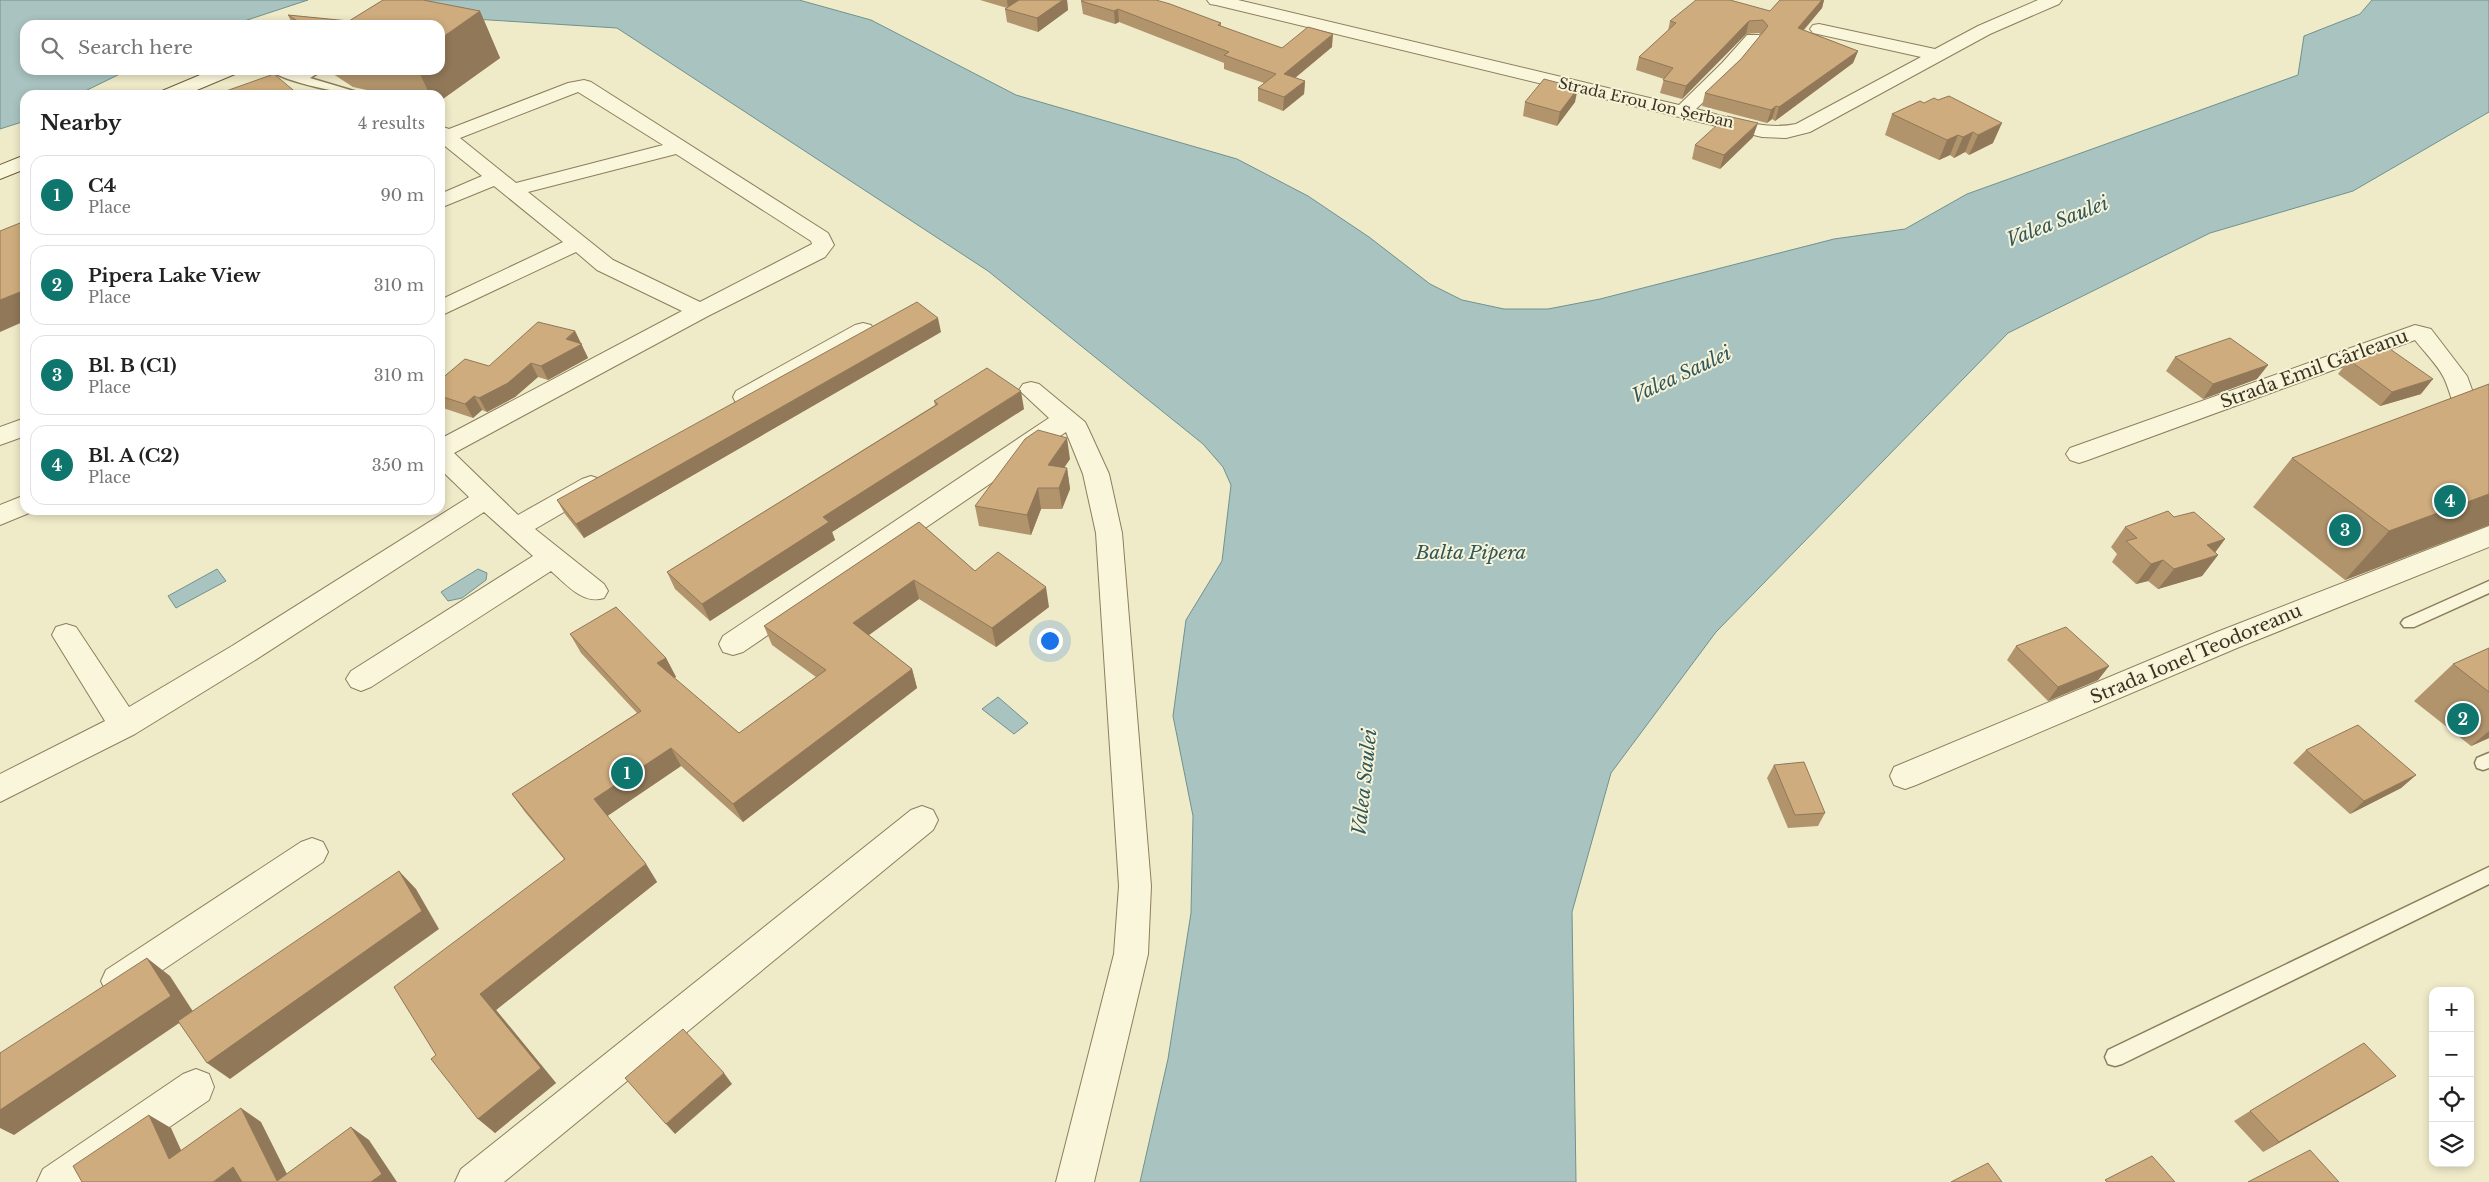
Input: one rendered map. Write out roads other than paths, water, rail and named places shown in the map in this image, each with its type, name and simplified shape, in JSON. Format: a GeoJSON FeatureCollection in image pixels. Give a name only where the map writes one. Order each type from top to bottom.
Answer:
{"type":"FeatureCollection","features":[{"type":"Feature","properties":{"kind":"street","name":"Strada Erou Ion Șerban"},"geometry":{"type":"LineString","coordinates":[[1216,0],[1762,131],[1786,132],[1803,128],[1984,30],[2053,0]]}},
{"type":"Feature","properties":{"kind":"street"},"geometry":{"type":"LineString","coordinates":[[1819,29],[1938,55]]}},
{"type":"Feature","properties":{"kind":"street"},"geometry":{"type":"LineString","coordinates":[[1684,112],[1729,67],[1753,39]]}},
{"type":"Feature","properties":{"kind":"street"},"geometry":{"type":"LineString","coordinates":[[181,90],[216,75]]}},
{"type":"Feature","properties":{"kind":"street"},"geometry":{"type":"LineString","coordinates":[[445,133],[575,87],[584,86],[680,146],[820,238],[823,245],[817,252],[700,311],[445,449]]}},
{"type":"Feature","properties":{"kind":"street"},"geometry":{"type":"LineString","coordinates":[[445,136],[605,265],[700,311]]}},
{"type":"Feature","properties":{"kind":"street"},"geometry":{"type":"LineString","coordinates":[[445,201],[505,183],[680,146]]}},
{"type":"Feature","properties":{"kind":"street"},"geometry":{"type":"LineString","coordinates":[[0,173],[20,163]]}},
{"type":"Feature","properties":{"kind":"street"},"geometry":{"type":"LineString","coordinates":[[445,307],[577,243]]}},
{"type":"Feature","properties":{"kind":"street"},"geometry":{"type":"LineString","coordinates":[[724,409],[863,330]]}},
{"type":"Feature","properties":{"kind":"street","name":"Strada Emil Gârleanu"},"geometry":{"type":"LineString","coordinates":[[2079,454],[2415,332],[2423,334],[2455,376],[2470,422],[2489,448]]}},
{"type":"Feature","properties":{"kind":"street"},"geometry":{"type":"LineString","coordinates":[[1031,390],[1076,428],[1096,474],[1109,533],[1135,886],[1131,954],[1075,1182]]}},
{"type":"Feature","properties":{"kind":"street"},"geometry":{"type":"LineString","coordinates":[[733,644],[1065,419]]}},
{"type":"Feature","properties":{"kind":"street"},"geometry":{"type":"LineString","coordinates":[[0,437],[20,428]]}},
{"type":"Feature","properties":{"kind":"street"},"geometry":{"type":"LineString","coordinates":[[445,457],[516,528],[594,591]]}},
{"type":"Feature","properties":{"kind":"street"},"geometry":{"type":"LineString","coordinates":[[516,528],[611,473]]}},
{"type":"Feature","properties":{"kind":"street"},"geometry":{"type":"LineString","coordinates":[[0,789],[124,725],[242,654],[485,499]]}},
{"type":"Feature","properties":{"kind":"street","name":"Strada Ionel Teodoreanu"},"geometry":{"type":"LineString","coordinates":[[1905,776],[2227,640],[2489,536]]}},
{"type":"Feature","properties":{"kind":"street"},"geometry":{"type":"LineString","coordinates":[[361,679],[552,557]]}},
{"type":"Feature","properties":{"kind":"street"},"geometry":{"type":"LineString","coordinates":[[66,635],[124,725]]}},
{"type":"Feature","properties":{"kind":"street"},"geometry":{"type":"LineString","coordinates":[[474,1182],[922,820]]}},
{"type":"Feature","properties":{"kind":"street"},"geometry":{"type":"LineString","coordinates":[[90,999],[312,852]]}},
{"type":"Feature","properties":{"kind":"street"},"geometry":{"type":"LineString","coordinates":[[56,1182],[196,1087]]}},
{"type":"Feature","properties":{"kind":"lane"},"geometry":{"type":"LineString","coordinates":[[289,75],[343,90]]}},
{"type":"Feature","properties":{"kind":"lane"},"geometry":{"type":"LineString","coordinates":[[301,79],[309,75]]}},
{"type":"Feature","properties":{"kind":"lane"},"geometry":{"type":"LineString","coordinates":[[2409,623],[2489,587]]}},
{"type":"Feature","properties":{"kind":"lane"},"geometry":{"type":"LineString","coordinates":[[2115,1058],[2489,875]]}},
{"type":"Feature","properties":{"kind":"water"},"geometry":{"type":"Polygon","coordinates":[[[0,0],[308,0],[247,20],[20,20],[20,75],[118,75],[87,90],[20,90],[20,123],[0,129],[0,0]]]}},
{"type":"Feature","properties":{"kind":"water","name":"Balta Pipera"},"geometry":{"type":"Polygon","coordinates":[[[409,0],[799,0],[871,20],[1016,95],[1237,159],[1308,196],[1369,237],[1430,284],[1462,300],[1504,309],[1548,309],[1600,299],[1834,239],[1905,229],[1967,194],[2298,75],[2304,36],[2360,14],[2372,0],[2489,0],[2489,112],[2353,191],[2210,233],[2008,333],[1716,632],[1611,773],[1572,912],[1576,1182],[1140,1182],[1168,1059],[1191,913],[1193,816],[1173,716],[1186,620],[1222,561],[1231,485],[1223,467],[1203,444],[988,271],[617,28],[442,17],[409,0]]]}},
{"type":"Feature","properties":{"kind":"water"},"geometry":{"type":"Polygon","coordinates":[[[217,569],[226,581],[176,608],[168,596],[217,569]]]}},
{"type":"Feature","properties":{"kind":"water"},"geometry":{"type":"Polygon","coordinates":[[[478,569],[487,573],[486,580],[462,598],[448,601],[441,592],[478,569]]]}},
{"type":"Feature","properties":{"kind":"water"},"geometry":{"type":"Polygon","coordinates":[[[998,697],[1028,723],[1014,734],[982,709],[998,697]]]}},
{"type":"Feature","properties":{"kind":"place","name":"Bl. A (C2)"},"geometry":{"type":"Point","coordinates":[2450,501]}},
{"type":"Feature","properties":{"kind":"place","name":"Bl. B (C1)"},"geometry":{"type":"Point","coordinates":[2345,530]}},
{"type":"Feature","properties":{"kind":"place","name":"Pipera Lake View"},"geometry":{"type":"Point","coordinates":[2463,719]}},
{"type":"Feature","properties":{"kind":"place","name":"C4"},"geometry":{"type":"Point","coordinates":[627,773]}},
{"type":"Feature","properties":{"kind":"water label","name":"Valea Saulei"},"geometry":{"type":"Point","coordinates":[2057,221]}},
{"type":"Feature","properties":{"kind":"water label","name":"Valea Saulei"},"geometry":{"type":"Point","coordinates":[1681,374]}},
{"type":"Feature","properties":{"kind":"water label","name":"Valea Saulei"},"geometry":{"type":"Point","coordinates":[1364,782]}}]}
